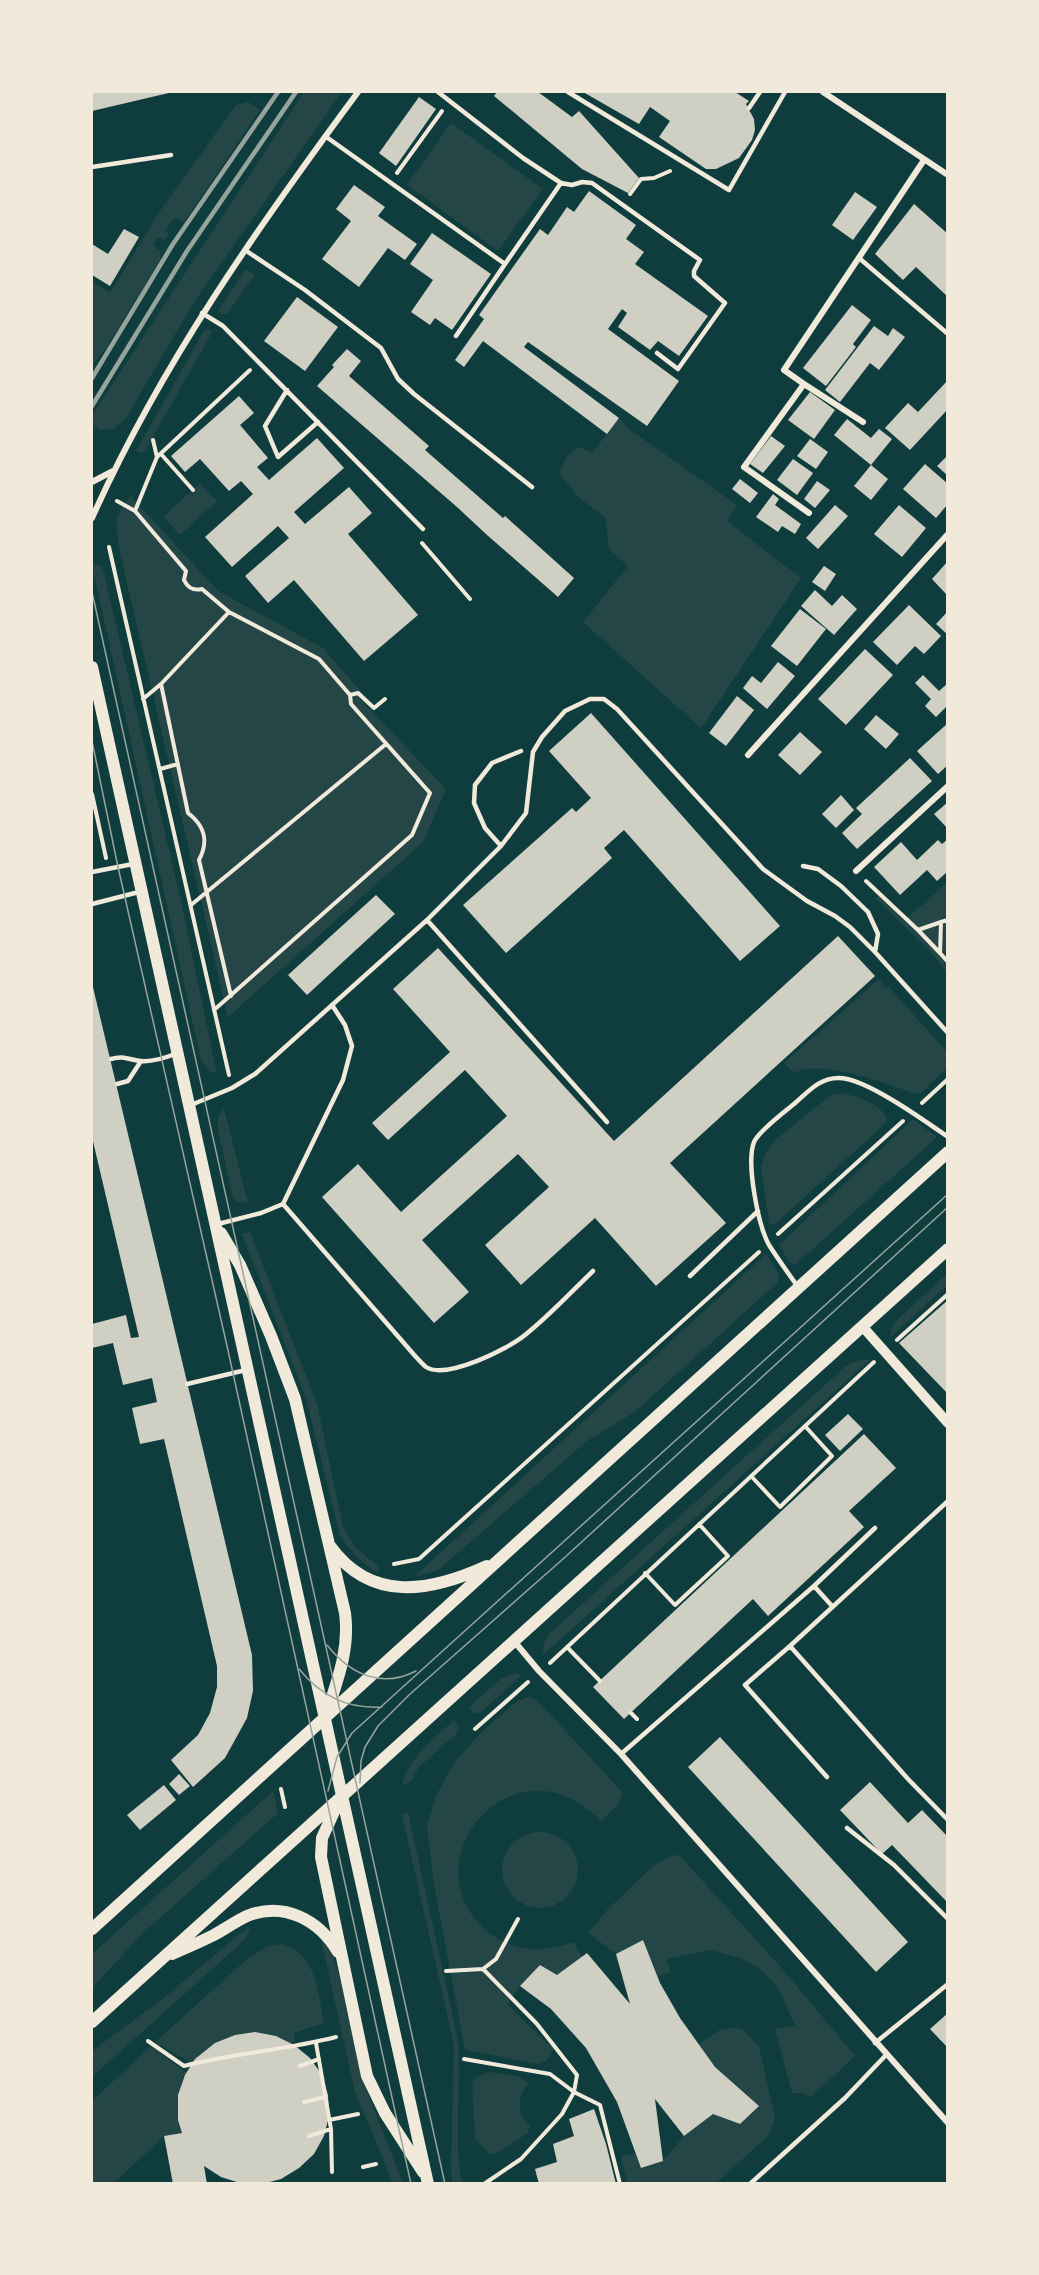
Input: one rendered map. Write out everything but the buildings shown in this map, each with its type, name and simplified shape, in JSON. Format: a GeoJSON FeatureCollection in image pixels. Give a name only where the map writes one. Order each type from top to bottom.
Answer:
{"type":"FeatureCollection","features":[{"type":"Feature","properties":{"kind":"main road"},"geometry":{"type":"LineString","coordinates":[[92,667],[427,2180]]}},
{"type":"Feature","properties":{"kind":"main road"},"geometry":{"type":"LineString","coordinates":[[92,1929],[948,1152]]}},
{"type":"Feature","properties":{"kind":"main road"},"geometry":{"type":"LineString","coordinates":[[215,1224],[240,1265],[291,1385],[345,1613],[347,1636],[341,1671],[325,1718]]}},
{"type":"Feature","properties":{"kind":"main road"},"geometry":{"type":"LineString","coordinates":[[92,2022],[948,1249]]}},
{"type":"Feature","properties":{"kind":"main road"},"geometry":{"type":"LineString","coordinates":[[327,1542],[346,1564],[387,1587],[427,1586],[450,1580],[499,1561]]}},
{"type":"Feature","properties":{"kind":"main road"},"geometry":{"type":"LineString","coordinates":[[342,1796],[320,1847],[368,2076],[385,2113],[427,2180]]}},
{"type":"Feature","properties":{"kind":"main road"},"geometry":{"type":"LineString","coordinates":[[162,1958],[198,1944],[245,1917],[268,1911],[292,1913],[309,1921],[325,1933],[342,1958]]}},
{"type":"Feature","properties":{"kind":"street"},"geometry":{"type":"LineString","coordinates":[[92,518],[113,470],[202,313],[358,92]]}},
{"type":"Feature","properties":{"kind":"street"},"geometry":{"type":"LineString","coordinates":[[823,92],[948,175]]}},
{"type":"Feature","properties":{"kind":"street"},"geometry":{"type":"LineString","coordinates":[[863,422],[784,370],[924,160]]}},
{"type":"Feature","properties":{"kind":"street"},"geometry":{"type":"LineString","coordinates":[[804,384],[744,467],[809,513]]}},
{"type":"Feature","properties":{"kind":"street"},"geometry":{"type":"LineString","coordinates":[[92,482],[113,470]]}},
{"type":"Feature","properties":{"kind":"street"},"geometry":{"type":"LineString","coordinates":[[748,755],[948,534]]}},
{"type":"Feature","properties":{"kind":"street"},"geometry":{"type":"LineString","coordinates":[[856,871],[948,786]]}},
{"type":"Feature","properties":{"kind":"street"},"geometry":{"type":"LineString","coordinates":[[862,1326],[948,1423]]}},
{"type":"Feature","properties":{"kind":"street"},"geometry":{"type":"LineString","coordinates":[[513,1641],[539,1671],[621,1754],[948,2123]]}},
{"type":"Feature","properties":{"kind":"lane"},"geometry":{"type":"LineString","coordinates":[[438,92],[523,158],[561,183],[572,186],[582,182],[592,183],[700,260],[694,276],[725,303],[678,369],[657,353]]}},
{"type":"Feature","properties":{"kind":"lane"},"geometry":{"type":"LineString","coordinates":[[568,92],[729,190],[785,92]]}},
{"type":"Feature","properties":{"kind":"lane"},"geometry":{"type":"LineString","coordinates":[[749,108],[760,92]]}},
{"type":"Feature","properties":{"kind":"lane"},"geometry":{"type":"LineString","coordinates":[[325,136],[505,264]]}},
{"type":"Feature","properties":{"kind":"lane"},"geometry":{"type":"LineString","coordinates":[[92,167],[171,154]]}},
{"type":"Feature","properties":{"kind":"lane"},"geometry":{"type":"LineString","coordinates":[[456,336],[561,183]]}},
{"type":"Feature","properties":{"kind":"lane"},"geometry":{"type":"LineString","coordinates":[[245,250],[305,290],[381,348],[398,379],[414,394],[532,487]]}},
{"type":"Feature","properties":{"kind":"lane"},"geometry":{"type":"LineString","coordinates":[[859,258],[948,334]]}},
{"type":"Feature","properties":{"kind":"lane"},"geometry":{"type":"LineString","coordinates":[[202,313],[224,326],[423,529]]}},
{"type":"Feature","properties":{"kind":"lane"},"geometry":{"type":"LineString","coordinates":[[286,390],[265,426],[278,457],[318,422]]}},
{"type":"Feature","properties":{"kind":"lane"},"geometry":{"type":"LineString","coordinates":[[189,1105],[232,1088],[255,1074],[427,920],[501,846],[526,813],[533,752],[542,737],[565,711],[590,699],[604,699],[617,709],[763,869],[807,900],[835,916],[875,952],[948,1034]]}},
{"type":"Feature","properties":{"kind":"lane"},"geometry":{"type":"LineString","coordinates":[[501,846],[485,828],[474,803],[475,785],[492,763],[522,751]]}},
{"type":"Feature","properties":{"kind":"lane"},"geometry":{"type":"LineString","coordinates":[[92,872],[135,863]]}},
{"type":"Feature","properties":{"kind":"lane"},"geometry":{"type":"LineString","coordinates":[[803,866],[818,869],[841,886],[868,912],[878,934],[875,952]]}},
{"type":"Feature","properties":{"kind":"lane"},"geometry":{"type":"LineString","coordinates":[[92,904],[142,891]]}},
{"type":"Feature","properties":{"kind":"lane"},"geometry":{"type":"LineString","coordinates":[[427,920],[607,1122]]}},
{"type":"Feature","properties":{"kind":"lane"},"geometry":{"type":"LineString","coordinates":[[215,1224],[261,1213],[283,1204],[343,1080],[352,1046],[345,1025],[332,1005]]}},
{"type":"Feature","properties":{"kind":"lane"},"geometry":{"type":"LineString","coordinates":[[111,1059],[121,1056],[141,1061],[162,1059],[178,1053]]}},
{"type":"Feature","properties":{"kind":"lane"},"geometry":{"type":"LineString","coordinates":[[117,1084],[128,1081],[141,1061]]}},
{"type":"Feature","properties":{"kind":"lane"},"geometry":{"type":"LineString","coordinates":[[798,1288],[768,1243],[758,1211],[751,1163],[755,1140],[825,1078],[842,1078],[860,1084],[913,1112],[948,1137]]}},
{"type":"Feature","properties":{"kind":"lane"},"geometry":{"type":"LineString","coordinates":[[283,1204],[416,1357],[426,1367],[438,1371],[456,1368],[515,1342],[593,1271]]}},
{"type":"Feature","properties":{"kind":"lane"},"geometry":{"type":"LineString","coordinates":[[690,1276],[758,1211]]}},
{"type":"Feature","properties":{"kind":"lane"},"geometry":{"type":"LineString","coordinates":[[187,1384],[248,1370]]}},
{"type":"Feature","properties":{"kind":"lane"},"geometry":{"type":"LineString","coordinates":[[827,1777],[745,1685],[948,1501]]}},
{"type":"Feature","properties":{"kind":"lane"},"geometry":{"type":"LineString","coordinates":[[621,1754],[814,1586],[875,1527]]}},
{"type":"Feature","properties":{"kind":"lane"},"geometry":{"type":"LineString","coordinates":[[814,1586],[832,1606]]}},
{"type":"Feature","properties":{"kind":"lane"},"geometry":{"type":"LineString","coordinates":[[790,1646],[908,1779],[948,1820]]}},
{"type":"Feature","properties":{"kind":"lane"},"geometry":{"type":"LineString","coordinates":[[847,1828],[894,1865],[948,1919]]}},
{"type":"Feature","properties":{"kind":"lane"},"geometry":{"type":"LineString","coordinates":[[875,2043],[948,1984]]}},
{"type":"Feature","properties":{"kind":"lane"},"geometry":{"type":"LineString","coordinates":[[750,2184],[844,2098],[886,2055]]}},
{"type":"Feature","properties":{"kind":"path"},"geometry":{"type":"LineString","coordinates":[[393,178],[450,100]]}},
{"type":"Feature","properties":{"kind":"path"},"geometry":{"type":"LineString","coordinates":[[639,182],[664,175],[683,162]]}},
{"type":"Feature","properties":{"kind":"path"},"geometry":{"type":"LineString","coordinates":[[135,511],[159,456],[259,362]]}},
{"type":"Feature","properties":{"kind":"path"},"geometry":{"type":"LineString","coordinates":[[153,440],[159,456],[193,490]]}},
{"type":"Feature","properties":{"kind":"path"},"geometry":{"type":"LineString","coordinates":[[117,501],[135,511],[186,571],[184,580],[186,585],[196,590],[202,589],[229,612],[319,659],[350,695],[351,704],[430,793],[412,835],[214,1010]]}},
{"type":"Feature","properties":{"kind":"path"},"geometry":{"type":"LineString","coordinates":[[423,529],[422,543],[470,599]]}},
{"type":"Feature","properties":{"kind":"path"},"geometry":{"type":"LineString","coordinates":[[109,547],[229,1076]]}},
{"type":"Feature","properties":{"kind":"path"},"geometry":{"type":"LineString","coordinates":[[144,699],[229,612]]}},
{"type":"Feature","properties":{"kind":"path"},"geometry":{"type":"LineString","coordinates":[[161,684],[188,813],[201,826],[206,838],[204,851],[199,860],[231,996]]}},
{"type":"Feature","properties":{"kind":"path"},"geometry":{"type":"LineString","coordinates":[[350,695],[358,693],[374,708],[385,699]]}},
{"type":"Feature","properties":{"kind":"path"},"geometry":{"type":"LineString","coordinates":[[190,905],[386,744]]}},
{"type":"Feature","properties":{"kind":"path"},"geometry":{"type":"LineString","coordinates":[[160,769],[178,764]]}},
{"type":"Feature","properties":{"kind":"path"},"geometry":{"type":"LineString","coordinates":[[92,794],[108,869]]}},
{"type":"Feature","properties":{"kind":"path"},"geometry":{"type":"LineString","coordinates":[[856,871],[948,962]]}},
{"type":"Feature","properties":{"kind":"path"},"geometry":{"type":"LineString","coordinates":[[918,930],[948,920]]}},
{"type":"Feature","properties":{"kind":"path"},"geometry":{"type":"LineString","coordinates":[[940,953],[941,922]]}},
{"type":"Feature","properties":{"kind":"path"},"geometry":{"type":"LineString","coordinates":[[394,1564],[419,1559],[948,1079]]}},
{"type":"Feature","properties":{"kind":"path"},"geometry":{"type":"LineString","coordinates":[[894,1344],[948,1294]]}},
{"type":"Feature","properties":{"kind":"path"},"geometry":{"type":"LineString","coordinates":[[551,1662],[876,1360]]}},
{"type":"Feature","properties":{"kind":"path"},"geometry":{"type":"LineString","coordinates":[[751,1476],[780,1507],[832,1456],[805,1426]]}},
{"type":"Feature","properties":{"kind":"path"},"geometry":{"type":"LineString","coordinates":[[645,1574],[675,1605],[691,1591],[728,1556],[699,1524]]}},
{"type":"Feature","properties":{"kind":"path"},"geometry":{"type":"LineString","coordinates":[[567,1647],[600,1681]]}},
{"type":"Feature","properties":{"kind":"path"},"geometry":{"type":"LineString","coordinates":[[475,1729],[530,1680]]}},
{"type":"Feature","properties":{"kind":"path"},"geometry":{"type":"LineString","coordinates":[[631,1713],[637,1719]]}},
{"type":"Feature","properties":{"kind":"path"},"geometry":{"type":"LineString","coordinates":[[281,1790],[285,1807]]}},
{"type":"Feature","properties":{"kind":"path"},"geometry":{"type":"LineString","coordinates":[[446,1971],[483,1969],[496,1959],[518,1919]]}},
{"type":"Feature","properties":{"kind":"path"},"geometry":{"type":"LineString","coordinates":[[483,1969],[537,2024],[577,2075],[574,2092],[562,2114],[521,2159],[484,2184]]}},
{"type":"Feature","properties":{"kind":"path"},"geometry":{"type":"LineString","coordinates":[[148,2041],[184,2066],[214,2058],[272,2052],[336,2037]]}},
{"type":"Feature","properties":{"kind":"path"},"geometry":{"type":"LineString","coordinates":[[316,2043],[331,2129],[332,2172]]}},
{"type":"Feature","properties":{"kind":"path"},"geometry":{"type":"LineString","coordinates":[[300,2066],[319,2059]]}},
{"type":"Feature","properties":{"kind":"path"},"geometry":{"type":"LineString","coordinates":[[464,2059],[550,2074],[574,2092],[600,2105],[620,2184]]}},
{"type":"Feature","properties":{"kind":"path"},"geometry":{"type":"LineString","coordinates":[[304,2102],[325,2097]]}},
{"type":"Feature","properties":{"kind":"path"},"geometry":{"type":"LineString","coordinates":[[329,2120],[358,2114]]}},
{"type":"Feature","properties":{"kind":"path"},"geometry":{"type":"LineString","coordinates":[[309,2136],[331,2129]]}},
{"type":"Feature","properties":{"kind":"path"},"geometry":{"type":"LineString","coordinates":[[363,2167],[376,2164]]}},
{"type":"Feature","properties":{"kind":"shaded area"},"geometry":{"type":"Polygon","coordinates":[[[304,92],[342,92],[194,302],[126,418],[114,429],[100,430],[92,423],[94,412],[304,92]]]}},
{"type":"Feature","properties":{"kind":"shaded area"},"geometry":{"type":"Polygon","coordinates":[[[248,102],[260,110],[184,222],[175,217],[165,230],[169,234],[164,240],[158,237],[153,245],[160,251],[161,259],[106,348],[92,366],[92,281],[110,293],[160,211],[236,105],[248,102]]]}},
{"type":"Feature","properties":{"kind":"shaded area"},"geometry":{"type":"Polygon","coordinates":[[[451,123],[543,189],[498,251],[407,185],[451,123]]]}},
{"type":"Feature","properties":{"kind":"shaded area"},"geometry":{"type":"Polygon","coordinates":[[[246,269],[255,275],[226,315],[217,312],[246,269]]]}},
{"type":"Feature","properties":{"kind":"shaded area"},"geometry":{"type":"Polygon","coordinates":[[[205,329],[212,330],[210,336],[146,449],[142,453],[136,451],[205,329]]]}},
{"type":"Feature","properties":{"kind":"shaded area"},"geometry":{"type":"Polygon","coordinates":[[[619,418],[629,429],[737,505],[727,521],[801,578],[701,728],[583,622],[628,566],[609,549],[605,517],[579,498],[559,473],[567,456],[579,447],[592,453],[619,418]]]}},
{"type":"Feature","properties":{"kind":"shaded area"},"geometry":{"type":"Polygon","coordinates":[[[200,483],[217,501],[180,535],[163,517],[200,483]]]}},
{"type":"Feature","properties":{"kind":"shaded area"},"geometry":{"type":"Polygon","coordinates":[[[131,496],[218,591],[323,648],[363,694],[360,699],[446,789],[423,842],[228,1017],[120,553],[118,517],[120,510],[131,496]]]}},
{"type":"Feature","properties":{"kind":"shaded area"},"geometry":{"type":"Polygon","coordinates":[[[92,565],[99,565],[103,569],[180,897],[217,1074],[210,1071],[201,1060],[92,565]]]}},
{"type":"Feature","properties":{"kind":"shaded area"},"geometry":{"type":"Polygon","coordinates":[[[947,883],[947,972],[927,948],[875,898],[879,895],[905,920],[947,883]]]}},
{"type":"Feature","properties":{"kind":"shaded area"},"geometry":{"type":"Polygon","coordinates":[[[879,979],[886,989],[888,986],[947,1052],[947,1068],[921,1093],[916,1094],[836,1070],[805,1069],[794,1073],[784,1063],[879,979]]]}},
{"type":"Feature","properties":{"kind":"shaded area"},"geometry":{"type":"Polygon","coordinates":[[[842,1093],[861,1099],[880,1109],[887,1119],[886,1123],[775,1224],[771,1225],[761,1167],[765,1154],[774,1141],[831,1095],[842,1093]]]}},
{"type":"Feature","properties":{"kind":"shaded area"},"geometry":{"type":"Polygon","coordinates":[[[222,1107],[248,1203],[236,1201],[233,1197],[218,1130],[222,1107]]]}},
{"type":"Feature","properties":{"kind":"shaded area"},"geometry":{"type":"Polygon","coordinates":[[[913,1119],[937,1137],[795,1265],[789,1262],[779,1245],[913,1119]]]}},
{"type":"Feature","properties":{"kind":"shaded area"},"geometry":{"type":"Polygon","coordinates":[[[250,1232],[317,1404],[343,1527],[356,1548],[379,1567],[377,1573],[348,1547],[340,1536],[306,1398],[242,1234],[250,1232]]]}},
{"type":"Feature","properties":{"kind":"shaded area"},"geometry":{"type":"Polygon","coordinates":[[[766,1254],[779,1274],[778,1282],[636,1411],[587,1441],[437,1571],[414,1577],[766,1254]]]}},
{"type":"Feature","properties":{"kind":"shaded area"},"geometry":{"type":"Polygon","coordinates":[[[947,1274],[947,1285],[890,1338],[892,1327],[898,1319],[947,1274]]]}},
{"type":"Feature","properties":{"kind":"shaded area"},"geometry":{"type":"Polygon","coordinates":[[[870,1360],[543,1655],[544,1643],[548,1635],[846,1366],[856,1361],[870,1360]]]}},
{"type":"Feature","properties":{"kind":"shaded area"},"geometry":{"type":"Polygon","coordinates":[[[514,1673],[522,1675],[480,1713],[475,1713],[469,1707],[502,1678],[514,1673]]]}},
{"type":"Feature","properties":{"kind":"shaded area"},"geometry":{"type":"Polygon","coordinates":[[[528,1697],[537,1700],[622,1792],[619,1803],[601,1821],[567,1797],[533,1791],[503,1800],[479,1819],[463,1847],[459,1878],[468,1909],[495,1937],[514,1946],[534,1949],[554,1948],[574,1942],[582,1957],[557,1975],[540,1966],[520,1986],[507,2004],[553,2049],[548,2060],[537,2064],[465,2050],[434,1884],[427,1825],[437,1794],[453,1765],[479,1734],[516,1702],[528,1697]]]}},
{"type":"Feature","properties":{"kind":"shaded area"},"geometry":{"type":"Polygon","coordinates":[[[454,1720],[459,1726],[457,1733],[418,1768],[411,1781],[406,1784],[402,1783],[417,1756],[454,1720]]]}},
{"type":"Feature","properties":{"kind":"shaded area"},"geometry":{"type":"Polygon","coordinates":[[[273,1791],[278,1813],[143,1933],[92,1988],[92,1954],[273,1791]]]}},
{"type":"Feature","properties":{"kind":"shaded area"},"geometry":{"type":"Polygon","coordinates":[[[408,1812],[457,2036],[459,2054],[458,2147],[462,2183],[452,2183],[451,2166],[454,2045],[402,1815],[408,1812]]]}},
{"type":"Feature","properties":{"kind":"shaded area"},"geometry":{"type":"Polygon","coordinates":[[[533,1832],[547,1832],[561,1838],[572,1849],[578,1863],[575,1885],[567,1897],[547,1908],[533,1908],[519,1902],[508,1891],[502,1877],[502,1863],[508,1849],[519,1838],[533,1832]]]}},
{"type":"Feature","properties":{"kind":"shaded area"},"geometry":{"type":"Polygon","coordinates":[[[673,1855],[680,1856],[785,1972],[855,2056],[811,2097],[802,2093],[792,2093],[775,2029],[795,2025],[777,1986],[759,1968],[738,1957],[710,1950],[666,1959],[671,1972],[658,1977],[643,1940],[616,1954],[588,1933],[608,1909],[652,1867],[673,1855]]]}},
{"type":"Feature","properties":{"kind":"shaded area"},"geometry":{"type":"Polygon","coordinates":[[[249,1926],[250,1932],[240,1944],[92,2077],[92,2051],[165,1997],[249,1926]]]}},
{"type":"Feature","properties":{"kind":"shaded area"},"geometry":{"type":"Polygon","coordinates":[[[321,1939],[336,1964],[364,2084],[403,2183],[393,2183],[355,2092],[321,1939]]]}},
{"type":"Feature","properties":{"kind":"shaded area"},"geometry":{"type":"Polygon","coordinates":[[[281,1944],[293,1949],[309,1965],[317,1987],[324,2023],[294,2033],[295,2042],[191,2063],[155,2042],[246,1960],[267,1946],[281,1944]]]}},
{"type":"Feature","properties":{"kind":"shaded area"},"geometry":{"type":"Polygon","coordinates":[[[733,2027],[742,2029],[759,2046],[775,2118],[769,2135],[716,2183],[627,2183],[621,2156],[635,2153],[641,2168],[663,2161],[684,2136],[713,2114],[740,2124],[758,2106],[715,2067],[699,2044],[720,2030],[733,2027]]]}},
{"type":"Feature","properties":{"kind":"shaded area"},"geometry":{"type":"Polygon","coordinates":[[[151,2046],[187,2073],[197,2129],[164,2136],[114,2183],[92,2184],[92,2101],[151,2046]]]}},
{"type":"Feature","properties":{"kind":"shaded area"},"geometry":{"type":"Polygon","coordinates":[[[491,2072],[518,2076],[528,2083],[520,2099],[520,2110],[530,2125],[528,2133],[495,2154],[488,2153],[475,2138],[472,2082],[480,2075],[491,2072]]]}},
{"type":"Feature","properties":{"kind":"tram line"},"geometry":{"type":"LineString","coordinates":[[92,592],[445,2184]]}},
{"type":"Feature","properties":{"kind":"tram line"},"geometry":{"type":"LineString","coordinates":[[92,741],[118,867],[227,1346],[411,2184]]}},
{"type":"Feature","properties":{"kind":"tram line"},"geometry":{"type":"LineString","coordinates":[[328,1791],[337,1757],[352,1733],[948,1194]]}},
{"type":"Feature","properties":{"kind":"tram line"},"geometry":{"type":"LineString","coordinates":[[360,1783],[361,1761],[365,1747],[378,1726],[409,1695],[563,1559],[948,1207]]}},
{"type":"Feature","properties":{"kind":"tram line"},"geometry":{"type":"LineString","coordinates":[[327,1645],[346,1664],[367,1676],[391,1679],[416,1671]]}},
{"type":"Feature","properties":{"kind":"tram line"},"geometry":{"type":"LineString","coordinates":[[299,1669],[316,1687],[336,1699],[357,1706],[382,1707]]}},
{"type":"Feature","properties":{"kind":"railway"},"geometry":{"type":"LineString","coordinates":[[92,378],[173,244],[278,92]]}},
{"type":"Feature","properties":{"kind":"railway"},"geometry":{"type":"LineString","coordinates":[[92,406],[187,251],[296,92]]}}]}
